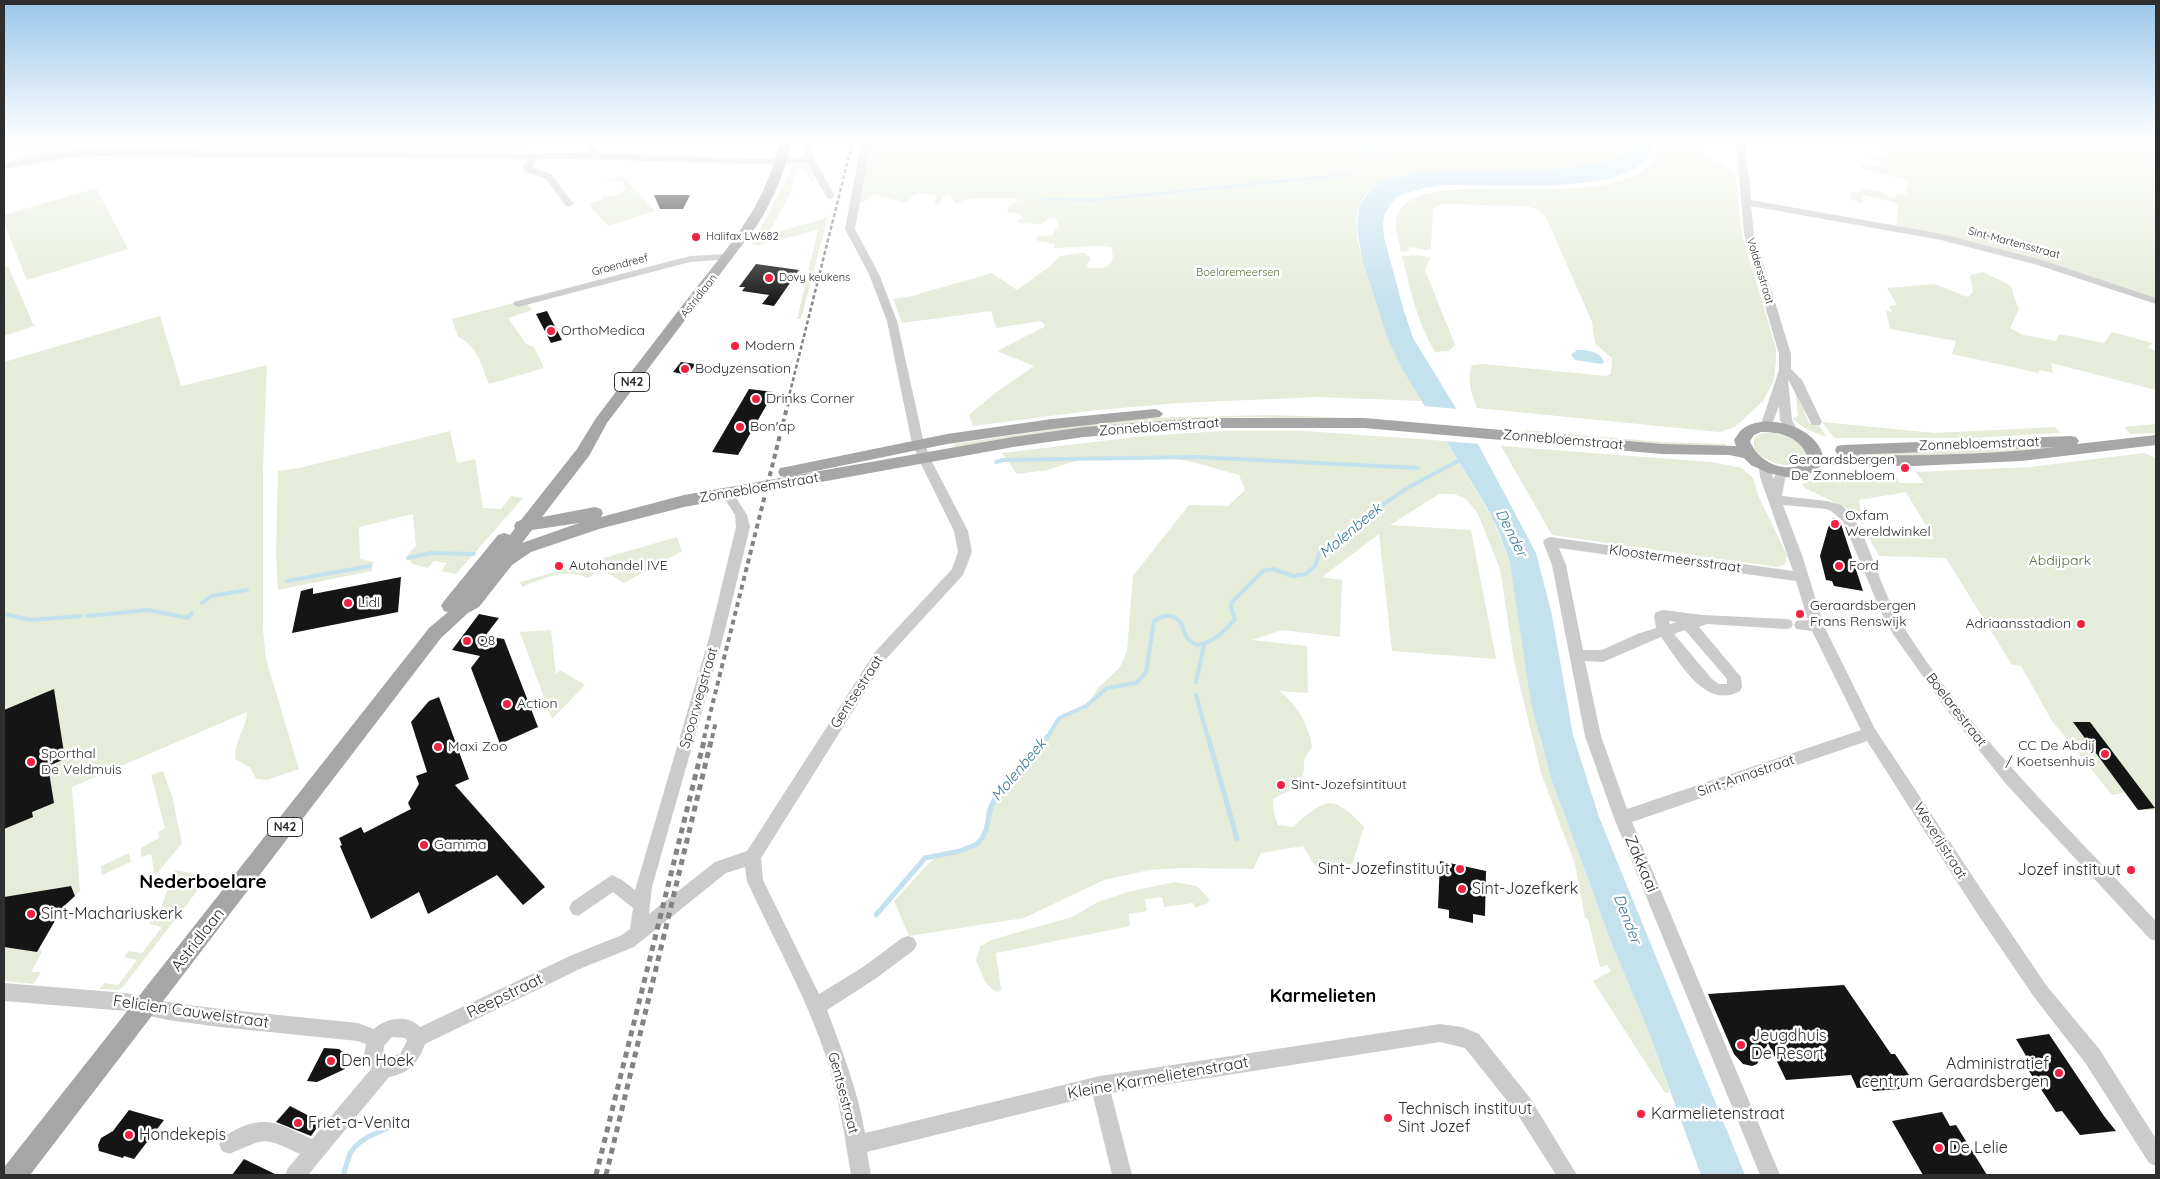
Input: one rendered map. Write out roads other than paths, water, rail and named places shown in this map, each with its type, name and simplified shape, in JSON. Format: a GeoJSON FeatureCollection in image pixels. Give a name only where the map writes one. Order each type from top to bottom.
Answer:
{"type":"FeatureCollection","features":[{"type":"Feature","properties":{"kind":"main road","name":"Astridlaan"},"geometry":{"type":"LineString","coordinates":[[14,1175],[147,1006],[435,632],[462,609],[588,445],[601,421],[728,257],[752,224],[769,195]]}},
{"type":"Feature","properties":{"kind":"main road","name":"Zonnebloemstraat"},"geometry":{"type":"LineString","coordinates":[[593,513],[919,444],[1052,424],[1192,412],[1263,412],[1389,420],[1510,430],[1662,450],[1729,450],[1745,447],[1765,466],[1783,472],[1809,470],[1816,462],[1828,460],[1914,461],[1973,459],[2072,446]]}},
{"type":"Feature","properties":{"kind":"main road","name":"Zonnebloemstraat"},"geometry":{"type":"LineString","coordinates":[[578,530],[684,501],[925,460],[1046,437],[1160,425],[1243,421],[1389,420]]}},
{"type":"Feature","properties":{"kind":"main road","name":"Astridlaan"},"geometry":{"type":"LineString","coordinates":[[435,632],[440,618],[525,526],[527,508],[584,434],[601,421]]}},
{"type":"Feature","properties":{"kind":"main road","name":"Zonnebloemstraat"},"geometry":{"type":"LineString","coordinates":[[1766,426],[1793,433],[1810,444],[1830,449],[1846,450],[2072,446],[2152,441]]}},
{"type":"Feature","properties":{"kind":"main road"},"geometry":{"type":"LineString","coordinates":[[1745,447],[1745,434],[1750,430],[1766,426]]}},
{"type":"Feature","properties":{"kind":"main road"},"geometry":{"type":"LineString","coordinates":[[1810,444],[1817,455],[1816,462]]}},
{"type":"Feature","properties":{"kind":"main road"},"geometry":{"type":"LineString","coordinates":[[555,488],[555,500],[561,510],[569,513],[593,513]]}},
{"type":"Feature","properties":{"kind":"main road"},"geometry":{"type":"LineString","coordinates":[[525,526],[582,517],[593,513]]}},
{"type":"Feature","properties":{"kind":"main road"},"geometry":{"type":"LineString","coordinates":[[525,526],[532,532],[543,535],[578,530]]}},
{"type":"Feature","properties":{"kind":"main road"},"geometry":{"type":"LineString","coordinates":[[462,609],[473,602],[506,561],[525,548],[578,530]]}},
{"type":"Feature","properties":{"kind":"street"},"geometry":{"type":"LineString","coordinates":[[562,195],[569,204]]}},
{"type":"Feature","properties":{"kind":"street","name":"Gentsestraat"},"geometry":{"type":"LineString","coordinates":[[855,195],[850,229],[874,274],[892,321],[919,444],[925,460],[961,531],[965,544],[963,561],[958,571],[880,656],[753,857],[755,881],[816,1006],[837,1062],[852,1115],[861,1175]]}},
{"type":"Feature","properties":{"kind":"street","name":"Voldersstraat"},"geometry":{"type":"LineString","coordinates":[[1744,195],[1749,234],[1785,354],[1786,420],[1793,433]]}},
{"type":"Feature","properties":{"kind":"street","name":"Sint-Martensstraat"},"geometry":{"type":"LineString","coordinates":[[1744,202],[1942,237],[2038,262],[2156,302]]}},
{"type":"Feature","properties":{"kind":"street","name":"Groendreef"},"geometry":{"type":"LineString","coordinates":[[518,304],[690,259],[728,257]]}},
{"type":"Feature","properties":{"kind":"street","name":"Voldersstraat"},"geometry":{"type":"LineString","coordinates":[[1766,426],[1784,375]]}},
{"type":"Feature","properties":{"kind":"street"},"geometry":{"type":"LineString","coordinates":[[1784,375],[1796,380],[1816,422]]}},
{"type":"Feature","properties":{"kind":"street","name":"Weverijstraat"},"geometry":{"type":"LineString","coordinates":[[1765,466],[1766,477],[1796,558],[1809,626],[1870,733],[1980,904],[2040,991],[2093,1057],[2156,1156]]}},
{"type":"Feature","properties":{"kind":"street"},"geometry":{"type":"LineString","coordinates":[[1775,500],[1779,479],[1783,472]]}},
{"type":"Feature","properties":{"kind":"street","name":"Spoorwegstraat"},"geometry":{"type":"LineString","coordinates":[[638,932],[652,860],[716,638],[743,526],[741,515],[727,493]]}},
{"type":"Feature","properties":{"kind":"street","name":"Boelarestraat"},"geometry":{"type":"LineString","coordinates":[[1775,500],[1827,505],[1836,508],[1848,518],[1888,612],[1948,701],[2012,779],[2156,934]]}},
{"type":"Feature","properties":{"kind":"street","name":"Kloostermeersstraat"},"geometry":{"type":"LineString","coordinates":[[1550,542],[1801,577]]}},
{"type":"Feature","properties":{"kind":"street","name":"Zakkaai"},"geometry":{"type":"LineString","coordinates":[[1550,542],[1559,565],[1593,736],[1622,818],[1770,1175]]}},
{"type":"Feature","properties":{"kind":"street"},"geometry":{"type":"LineString","coordinates":[[1689,624],[1734,677],[1735,684],[1732,689],[1720,690],[1708,684],[1664,632],[1661,616],[1786,624]]}},
{"type":"Feature","properties":{"kind":"street"},"geometry":{"type":"LineString","coordinates":[[1578,655],[1603,656],[1642,638],[1707,619]]}},
{"type":"Feature","properties":{"kind":"street","name":"Sint-Annastraat"},"geometry":{"type":"LineString","coordinates":[[1622,818],[1870,733]]}},
{"type":"Feature","properties":{"kind":"street","name":"Reepstraat"},"geometry":{"type":"LineString","coordinates":[[417,1038],[578,961],[628,941],[721,867],[753,857]]}},
{"type":"Feature","properties":{"kind":"street"},"geometry":{"type":"LineString","coordinates":[[578,908],[612,883],[620,886],[636,902],[642,904]]}},
{"type":"Feature","properties":{"kind":"street"},"geometry":{"type":"LineString","coordinates":[[816,1006],[869,973],[908,944]]}},
{"type":"Feature","properties":{"kind":"street","name":"Felicien Cauwelstraat"},"geometry":{"type":"LineString","coordinates":[[4,992],[126,1002],[220,1018],[358,1032],[378,1039]]}},
{"type":"Feature","properties":{"kind":"street"},"geometry":{"type":"LineString","coordinates":[[295,1175],[384,1068],[396,1067],[405,1063],[414,1052],[417,1038],[410,1030],[394,1028],[387,1030],[378,1039],[374,1050],[375,1060],[384,1068]]}},
{"type":"Feature","properties":{"kind":"street","name":"Kleine Karmelietenstraat"},"geometry":{"type":"LineString","coordinates":[[856,1145],[1100,1085],[1440,1032],[1462,1036],[1472,1042],[1523,1105],[1567,1175]]}},
{"type":"Feature","properties":{"kind":"street"},"geometry":{"type":"LineString","coordinates":[[1100,1085],[1122,1175]]}},
{"type":"Feature","properties":{"kind":"street"},"geometry":{"type":"LineString","coordinates":[[229,1144],[260,1130],[270,1130],[315,1151]]}},
{"type":"Feature","properties":{"kind":"water","name":"Dender"},"geometry":{"type":"Polygon","coordinates":[[[1367,195],[1401,195],[1392,202],[1385,213],[1383,222],[1384,237],[1413,338],[1478,444],[1536,553],[1552,615],[1573,735],[1599,817],[1745,1175],[1701,1175],[1647,1028],[1611,942],[1551,778],[1531,703],[1510,562],[1487,508],[1401,367],[1387,337],[1362,259],[1357,228],[1359,205],[1367,195]]]}},
{"type":"Feature","properties":{"kind":"water"},"geometry":{"type":"Polygon","coordinates":[[[1577,350],[1596,353],[1600,355],[1604,362],[1602,364],[1575,360],[1571,355],[1577,350]]]}},
{"type":"Feature","properties":{"kind":"waterway"},"geometry":{"type":"LineString","coordinates":[[1043,199],[1094,200],[1144,195]]}},
{"type":"Feature","properties":{"kind":"waterway"},"geometry":{"type":"LineString","coordinates":[[996,462],[1004,460],[1196,457],[1418,468]]}},
{"type":"Feature","properties":{"kind":"waterway","name":"Molenbeek"},"geometry":{"type":"LineString","coordinates":[[1047,738],[1059,718],[1086,706],[1107,688],[1136,683],[1146,673],[1154,621],[1166,616],[1174,617],[1180,622],[1190,641],[1197,645],[1208,642],[1223,632],[1235,619],[1231,607],[1232,602],[1263,571],[1273,569],[1293,576],[1306,574],[1315,566],[1319,554],[1342,539],[1359,521],[1407,488],[1462,459]]}},
{"type":"Feature","properties":{"kind":"waterway"},"geometry":{"type":"LineString","coordinates":[[408,558],[431,553],[474,554]]}},
{"type":"Feature","properties":{"kind":"waterway"},"geometry":{"type":"LineString","coordinates":[[287,581],[370,566]]}},
{"type":"Feature","properties":{"kind":"waterway"},"geometry":{"type":"LineString","coordinates":[[202,603],[211,596],[247,590]]}},
{"type":"Feature","properties":{"kind":"waterway"},"geometry":{"type":"LineString","coordinates":[[88,616],[148,610],[188,618],[192,613]]}},
{"type":"Feature","properties":{"kind":"waterway"},"geometry":{"type":"LineString","coordinates":[[4,614],[31,620],[81,616]]}},
{"type":"Feature","properties":{"kind":"waterway"},"geometry":{"type":"LineString","coordinates":[[1196,682],[1204,645]]}},
{"type":"Feature","properties":{"kind":"waterway"},"geometry":{"type":"LineString","coordinates":[[1196,695],[1208,738]]}},
{"type":"Feature","properties":{"kind":"waterway","name":"Molenbeek"},"geometry":{"type":"LineString","coordinates":[[876,915],[925,858],[960,851],[977,844],[986,830],[991,807],[997,793],[1047,737]]}},
{"type":"Feature","properties":{"kind":"waterway"},"geometry":{"type":"LineString","coordinates":[[1208,737],[1237,839]]}},
{"type":"Feature","properties":{"kind":"waterway","name":"Molenbeek"},"geometry":{"type":"LineString","coordinates":[[343,1175],[351,1152],[356,1146],[369,1137],[406,1120]]}},
{"type":"Feature","properties":{"kind":"railway"},"geometry":{"type":"LineString","coordinates":[[788,400],[839,195]]}},
{"type":"Feature","properties":{"kind":"railway"},"geometry":{"type":"LineString","coordinates":[[704,738],[789,399]]}},
{"type":"Feature","properties":{"kind":"railway"},"geometry":{"type":"LineString","coordinates":[[712,738],[716,721]]}},
{"type":"Feature","properties":{"kind":"railway"},"geometry":{"type":"LineString","coordinates":[[596,1175],[705,737]]}},
{"type":"Feature","properties":{"kind":"railway"},"geometry":{"type":"LineString","coordinates":[[606,1175],[712,737]]}},
{"type":"Feature","properties":{"kind":"place","name":"Halifax LW682"},"geometry":{"type":"Point","coordinates":[696,237]}},
{"type":"Feature","properties":{"kind":"place","name":"Dovy keukens"},"geometry":{"type":"Point","coordinates":[769,278]}},
{"type":"Feature","properties":{"kind":"place","name":"OrthoMedica"},"geometry":{"type":"Point","coordinates":[551,331]}},
{"type":"Feature","properties":{"kind":"place","name":"Modern"},"geometry":{"type":"Point","coordinates":[735,346]}},
{"type":"Feature","properties":{"kind":"place","name":"Bodyzensation"},"geometry":{"type":"Point","coordinates":[685,369]}},
{"type":"Feature","properties":{"kind":"place","name":"Drinks Corner"},"geometry":{"type":"Point","coordinates":[756,399]}},
{"type":"Feature","properties":{"kind":"place","name":"Bon'ap"},"geometry":{"type":"Point","coordinates":[740,427]}},
{"type":"Feature","properties":{"kind":"place","name":"Geraardsbergen De Zonnebloem"},"geometry":{"type":"Point","coordinates":[1905,468]}},
{"type":"Feature","properties":{"kind":"place","name":"Oxfam Wereldwinkel"},"geometry":{"type":"Point","coordinates":[1835,524]}},
{"type":"Feature","properties":{"kind":"place","name":"Autohandel IVE"},"geometry":{"type":"Point","coordinates":[559,566]}},
{"type":"Feature","properties":{"kind":"place","name":"Ford"},"geometry":{"type":"Point","coordinates":[1839,566]}},
{"type":"Feature","properties":{"kind":"place","name":"Lidl"},"geometry":{"type":"Point","coordinates":[348,603]}},
{"type":"Feature","properties":{"kind":"place","name":"Geraardsbergen Frans Renswijk"},"geometry":{"type":"Point","coordinates":[1800,614]}},
{"type":"Feature","properties":{"kind":"place","name":"Adriaansstadion"},"geometry":{"type":"Point","coordinates":[2081,624]}},
{"type":"Feature","properties":{"kind":"place","name":"Q8"},"geometry":{"type":"Point","coordinates":[467,641]}},
{"type":"Feature","properties":{"kind":"place","name":"Action"},"geometry":{"type":"Point","coordinates":[507,704]}},
{"type":"Feature","properties":{"kind":"place","name":"Maxi Zoo"},"geometry":{"type":"Point","coordinates":[438,747]}},
{"type":"Feature","properties":{"kind":"place","name":"CC De Abdij / Koetsenhuis"},"geometry":{"type":"Point","coordinates":[2105,754]}},
{"type":"Feature","properties":{"kind":"place","name":"Sporthal De Veldmuis"},"geometry":{"type":"Point","coordinates":[31,762]}},
{"type":"Feature","properties":{"kind":"place","name":"Sint-Jozefsintituut"},"geometry":{"type":"Point","coordinates":[1281,785]}},
{"type":"Feature","properties":{"kind":"place","name":"Gamma"},"geometry":{"type":"Point","coordinates":[424,845]}},
{"type":"Feature","properties":{"kind":"place","name":"Sint-Jozefinstituut"},"geometry":{"type":"Point","coordinates":[1460,869]}},
{"type":"Feature","properties":{"kind":"place","name":"Jozef instituut"},"geometry":{"type":"Point","coordinates":[2131,870]}},
{"type":"Feature","properties":{"kind":"place","name":"Sint-Jozefkerk"},"geometry":{"type":"Point","coordinates":[1462,889]}},
{"type":"Feature","properties":{"kind":"place","name":"Sint-Machariuskerk"},"geometry":{"type":"Point","coordinates":[31,914]}},
{"type":"Feature","properties":{"kind":"place","name":"Jeugdhuis De Resort"},"geometry":{"type":"Point","coordinates":[1741,1045]}},
{"type":"Feature","properties":{"kind":"place","name":"Den Hoek"},"geometry":{"type":"Point","coordinates":[331,1061]}},
{"type":"Feature","properties":{"kind":"place","name":"Administratief centrum Geraardsbergen"},"geometry":{"type":"Point","coordinates":[2059,1073]}},
{"type":"Feature","properties":{"kind":"place","name":"Karmelietenstraat"},"geometry":{"type":"Point","coordinates":[1641,1114]}},
{"type":"Feature","properties":{"kind":"place","name":"Technisch instituut Sint Jozef"},"geometry":{"type":"Point","coordinates":[1388,1118]}},
{"type":"Feature","properties":{"kind":"place","name":"Friet-a-Venita"},"geometry":{"type":"Point","coordinates":[298,1123]}},
{"type":"Feature","properties":{"kind":"place","name":"Hondekepis"},"geometry":{"type":"Point","coordinates":[129,1135]}},
{"type":"Feature","properties":{"kind":"place","name":"De Lelie"},"geometry":{"type":"Point","coordinates":[1939,1148]}},
{"type":"Feature","properties":{"kind":"district","name":"Nederboelare"},"geometry":{"type":"Point","coordinates":[203,882]}},
{"type":"Feature","properties":{"kind":"district","name":"Karmelieten"},"geometry":{"type":"Point","coordinates":[1323,997]}},
{"type":"Feature","properties":{"kind":"park label","name":"Boelaremeersen"},"geometry":{"type":"Point","coordinates":[1238,273]}},
{"type":"Feature","properties":{"kind":"park label","name":"Abdijpark"},"geometry":{"type":"Point","coordinates":[2060,561]}}]}
